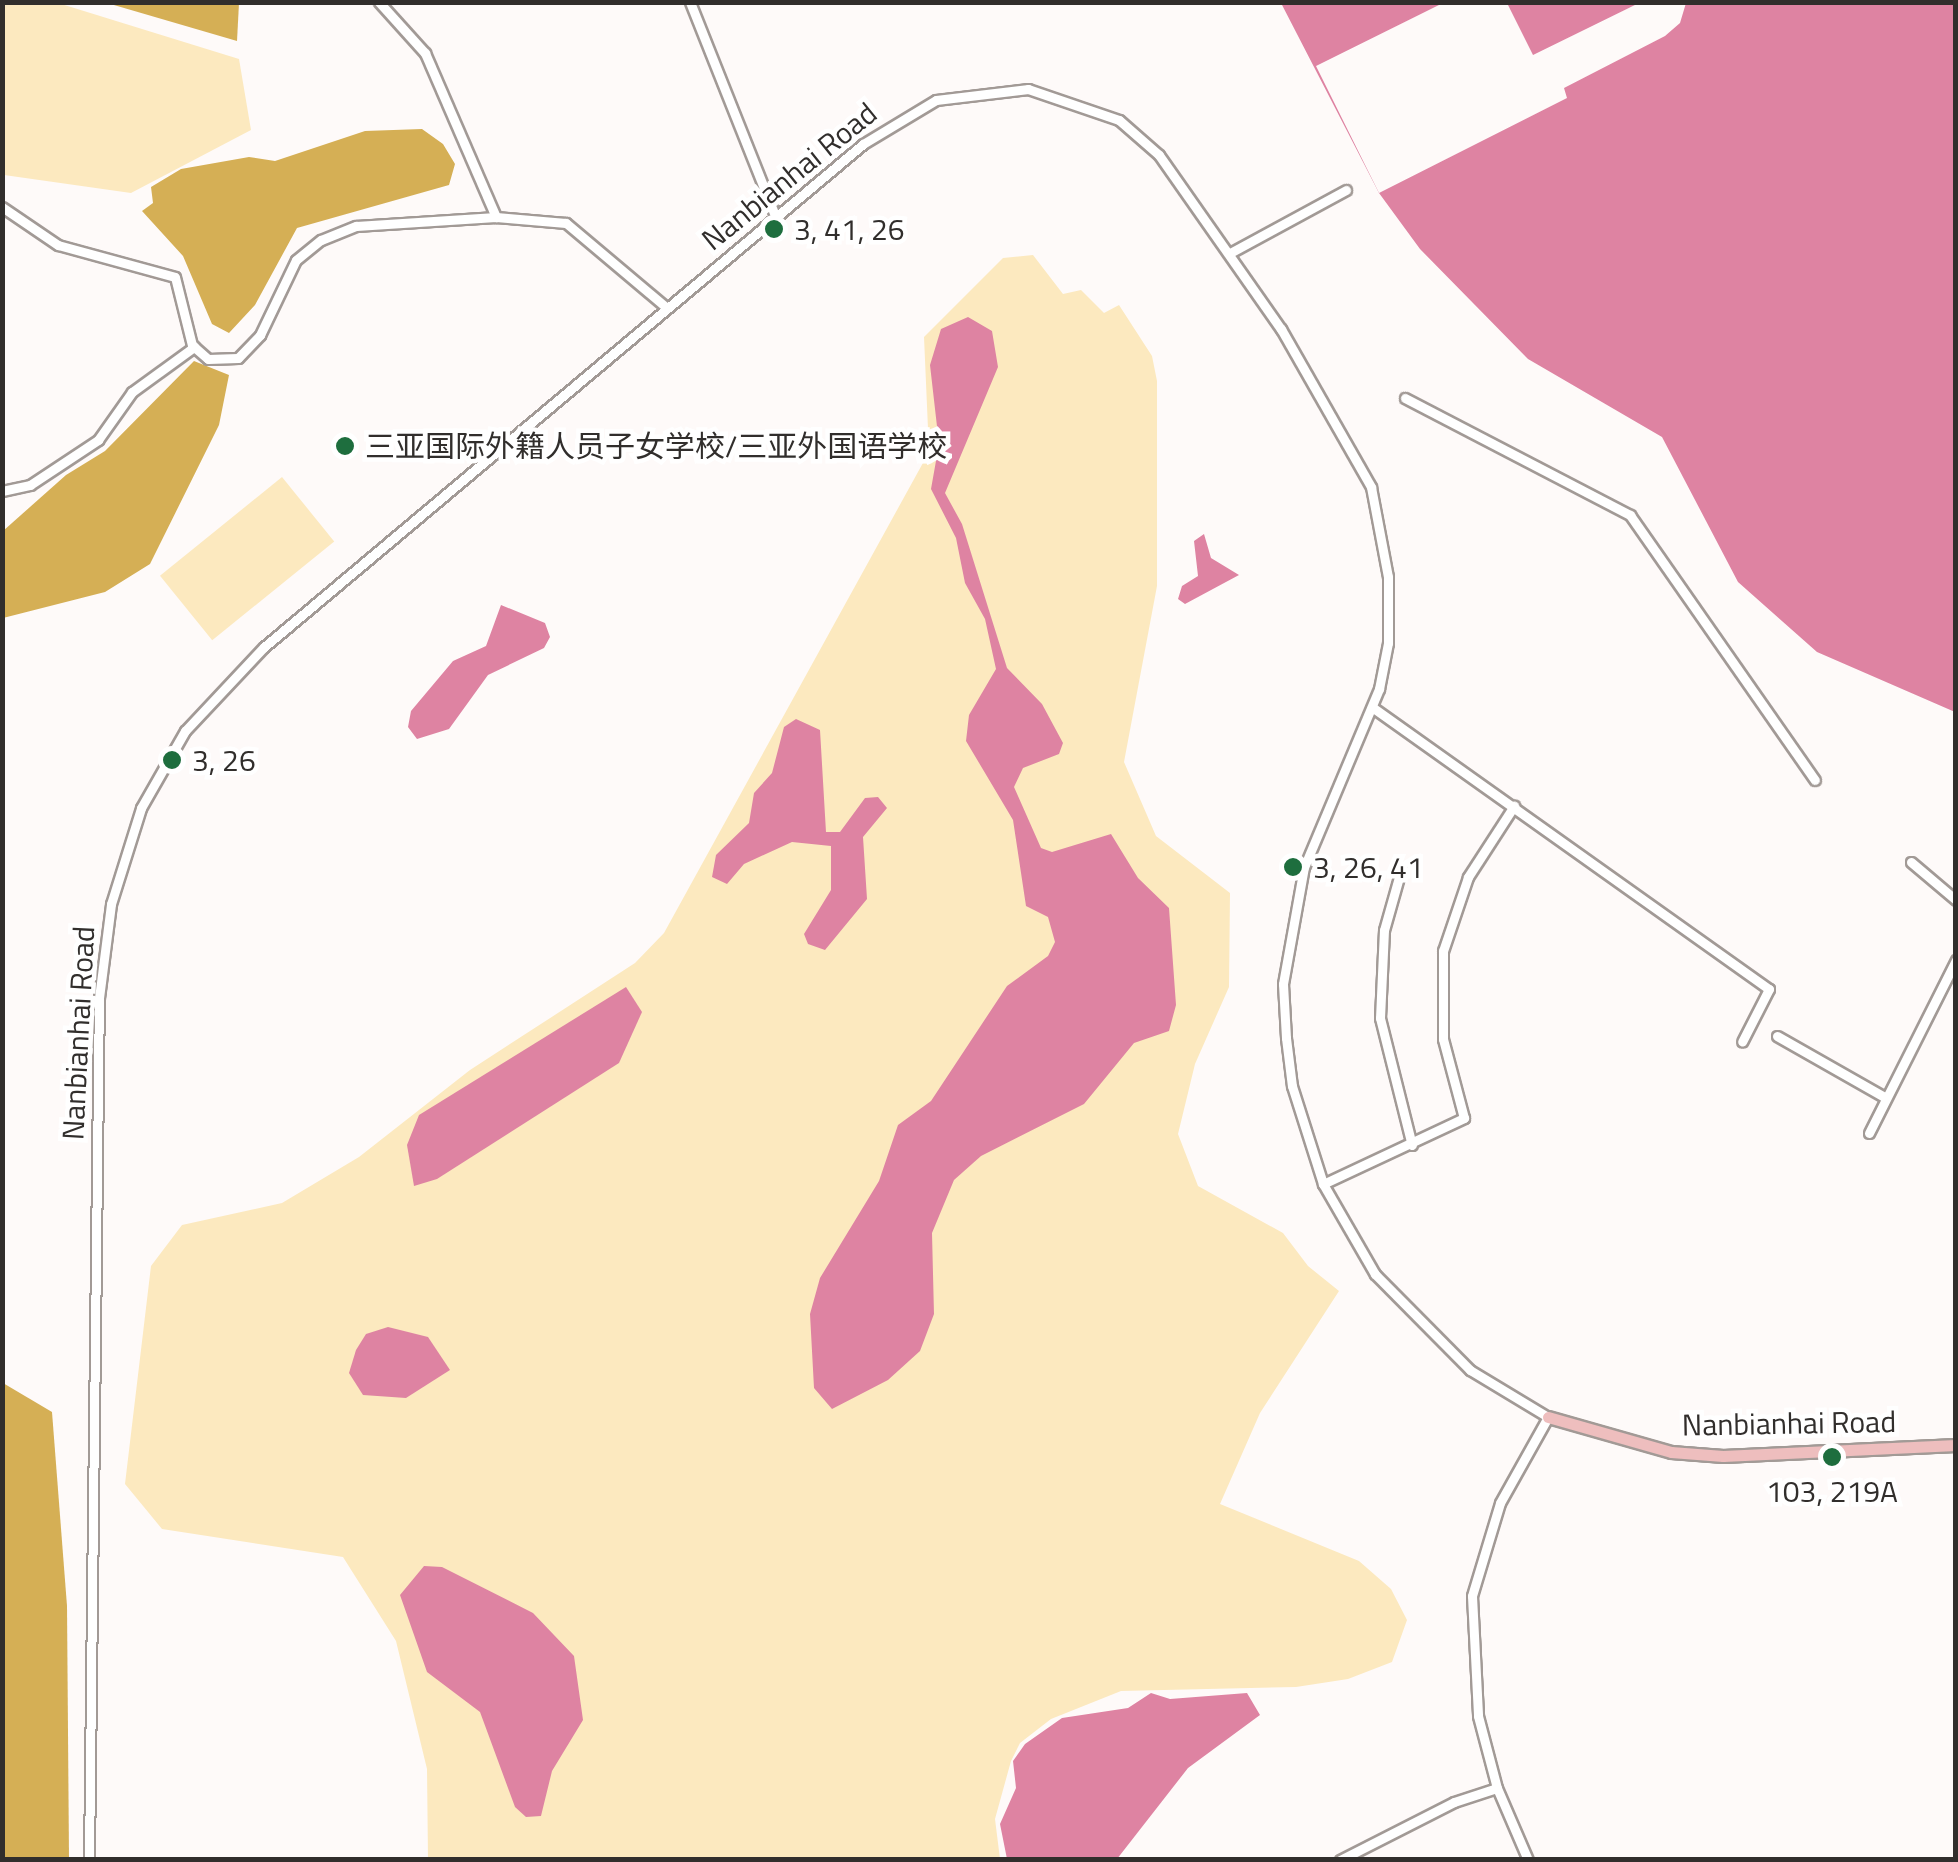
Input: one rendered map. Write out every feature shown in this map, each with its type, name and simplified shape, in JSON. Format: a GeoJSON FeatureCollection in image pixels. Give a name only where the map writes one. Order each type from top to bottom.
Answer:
{"type":"FeatureCollection","features":[{"type":"Feature","properties":{"kind":"main road","name":"Nanbianhai Road"},"geometry":{"type":"LineString","coordinates":[[1548,1416],[1671,1452],[1723,1456],[1956,1445]]}},
{"type":"Feature","properties":{"kind":"street"},"geometry":{"type":"LineString","coordinates":[[380,2],[425,53],[496,217]]}},
{"type":"Feature","properties":{"kind":"street"},"geometry":{"type":"LineString","coordinates":[[690,2],[776,218]]}},
{"type":"Feature","properties":{"kind":"street","name":"Nanbianhai Road"},"geometry":{"type":"LineString","coordinates":[[90,1860],[99,998],[111,904],[140,808],[186,731],[264,647],[898,118],[968,92],[1028,90],[1119,120],[1158,154],[1230,253],[1324,398],[1371,487],[1388,577],[1388,643],[1372,707],[1304,866],[1283,984],[1292,1086],[1323,1184],[1400,1306],[1470,1370],[1548,1416]]}},
{"type":"Feature","properties":{"kind":"street"},"geometry":{"type":"LineString","coordinates":[[1230,253],[1346,190]]}},
{"type":"Feature","properties":{"kind":"street"},"geometry":{"type":"LineString","coordinates":[[2,208],[58,245],[175,278],[194,348],[208,359],[238,358],[260,335],[296,260],[321,240],[356,226],[496,217],[566,223],[667,308]]}},
{"type":"Feature","properties":{"kind":"street"},"geometry":{"type":"LineString","coordinates":[[2,492],[30,486],[98,440],[132,392],[194,348]]}},
{"type":"Feature","properties":{"kind":"street"},"geometry":{"type":"LineString","coordinates":[[1404,398],[1630,516],[1815,780]]}},
{"type":"Feature","properties":{"kind":"street"},"geometry":{"type":"LineString","coordinates":[[1372,707],[1769,989],[1742,1042]]}},
{"type":"Feature","properties":{"kind":"street"},"geometry":{"type":"LineString","coordinates":[[1323,1184],[1464,1118],[1443,1039],[1443,951],[1468,877],[1514,806]]}},
{"type":"Feature","properties":{"kind":"street"},"geometry":{"type":"LineString","coordinates":[[1910,862],[1956,900]]}},
{"type":"Feature","properties":{"kind":"street"},"geometry":{"type":"LineString","coordinates":[[1401,870],[1384,930],[1380,1018],[1412,1145]]}},
{"type":"Feature","properties":{"kind":"street"},"geometry":{"type":"LineString","coordinates":[[1869,1132],[1956,960]]}},
{"type":"Feature","properties":{"kind":"street"},"geometry":{"type":"LineString","coordinates":[[1776,1036],[1886,1098]]}},
{"type":"Feature","properties":{"kind":"street"},"geometry":{"type":"LineString","coordinates":[[1528,1860],[1497,1788],[1478,1716],[1472,1596],[1500,1503],[1548,1416]]}},
{"type":"Feature","properties":{"kind":"street"},"geometry":{"type":"LineString","coordinates":[[1340,1860],[1418,1818],[1497,1788]]}},
{"type":"Feature","properties":{"kind":"shaded area"},"geometry":{"type":"Polygon","coordinates":[[[2,3],[58,3],[239,59],[251,130],[131,193],[4,175],[2,3]]]}},
{"type":"Feature","properties":{"kind":"shaded area"},"geometry":{"type":"Polygon","coordinates":[[[107,3],[239,3],[237,41],[107,3]]]}},
{"type":"Feature","properties":{"kind":"shaded area"},"geometry":{"type":"Polygon","coordinates":[[[1281,3],[1955,3],[1955,712],[1817,652],[1738,582],[1662,437],[1528,359],[1420,249],[1379,193],[1281,3]]]}},
{"type":"Feature","properties":{"kind":"shaded area"},"geometry":{"type":"Polygon","coordinates":[[[422,129],[443,144],[455,164],[449,185],[297,228],[255,305],[229,333],[212,324],[183,256],[142,211],[153,203],[151,187],[181,169],[249,157],[275,161],[365,131],[422,129]]]}},
{"type":"Feature","properties":{"kind":"shaded area"},"geometry":{"type":"Polygon","coordinates":[[[1033,255],[1063,294],[1081,290],[1104,313],[1119,305],[1152,356],[1157,381],[1157,586],[1124,762],[1156,836],[1230,893],[1229,987],[1195,1064],[1178,1134],[1198,1186],[1283,1233],[1308,1266],[1339,1291],[1260,1413],[1220,1504],[1359,1561],[1391,1589],[1407,1620],[1392,1662],[1348,1679],[1296,1687],[1121,1691],[1051,1719],[1020,1743],[1011,1761],[995,1819],[1000,1859],[428,1859],[427,1769],[396,1641],[343,1557],[162,1529],[125,1484],[151,1266],[182,1225],[282,1203],[359,1157],[470,1070],[635,963],[664,933],[929,452],[924,337],[1003,258],[1033,255]]]}},
{"type":"Feature","properties":{"kind":"shaded area"},"geometry":{"type":"Polygon","coordinates":[[[968,317],[992,331],[998,367],[945,493],[962,524],[1007,668],[1042,704],[1063,743],[1059,754],[1023,768],[1014,787],[1041,848],[1052,852],[1111,834],[1138,878],[1169,908],[1176,1005],[1169,1031],[1134,1043],[1084,1104],[981,1156],[954,1180],[932,1233],[934,1314],[920,1351],[888,1380],[832,1409],[814,1388],[810,1314],[820,1278],[879,1181],[898,1125],[931,1101],[1007,986],[1048,956],[1055,942],[1048,917],[1026,906],[1013,820],[966,741],[969,715],[996,669],[985,619],[965,583],[956,538],[931,489],[939,444],[930,365],[941,329],[968,317]]]}},
{"type":"Feature","properties":{"kind":"shaded area"},"geometry":{"type":"Polygon","coordinates":[[[194,361],[229,375],[219,425],[150,564],[105,592],[3,618],[3,531],[66,475],[105,451],[194,361]]]}},
{"type":"Feature","properties":{"kind":"shaded area"},"geometry":{"type":"Polygon","coordinates":[[[282,477],[334,542],[212,640],[160,576],[282,477]]]}},
{"type":"Feature","properties":{"kind":"shaded area"},"geometry":{"type":"Polygon","coordinates":[[[1204,534],[1211,558],[1239,575],[1185,604],[1178,599],[1182,586],[1198,576],[1194,541],[1204,534]]]}},
{"type":"Feature","properties":{"kind":"shaded area"},"geometry":{"type":"Polygon","coordinates":[[[501,605],[545,623],[550,637],[544,648],[488,675],[449,729],[417,739],[408,727],[411,711],[453,661],[486,646],[501,605]]]}},
{"type":"Feature","properties":{"kind":"shaded area"},"geometry":{"type":"Polygon","coordinates":[[[796,719],[820,730],[826,832],[840,832],[865,798],[878,797],[887,808],[863,837],[867,899],[825,950],[808,944],[804,934],[831,890],[831,846],[792,842],[744,864],[727,884],[712,877],[716,855],[749,823],[754,793],[772,773],[784,727],[796,719]]]}},
{"type":"Feature","properties":{"kind":"shaded area"},"geometry":{"type":"Polygon","coordinates":[[[626,987],[642,1012],[619,1063],[437,1179],[414,1186],[407,1145],[419,1115],[626,987]]]}},
{"type":"Feature","properties":{"kind":"shaded area"},"geometry":{"type":"Polygon","coordinates":[[[388,1327],[428,1337],[450,1370],[406,1398],[363,1395],[349,1373],[356,1350],[366,1334],[388,1327]]]}},
{"type":"Feature","properties":{"kind":"shaded area"},"geometry":{"type":"Polygon","coordinates":[[[3,1383],[52,1412],[67,1606],[69,1859],[3,1859],[3,1383]]]}},
{"type":"Feature","properties":{"kind":"shaded area"},"geometry":{"type":"Polygon","coordinates":[[[424,1566],[442,1567],[533,1613],[574,1656],[583,1720],[552,1771],[541,1816],[526,1817],[515,1807],[480,1712],[427,1672],[400,1595],[424,1566]]]}},
{"type":"Feature","properties":{"kind":"shaded area"},"geometry":{"type":"Polygon","coordinates":[[[1151,1693],[1170,1699],[1247,1693],[1260,1715],[1188,1768],[1117,1859],[1007,1859],[1000,1824],[1016,1788],[1013,1761],[1025,1744],[1062,1718],[1128,1708],[1151,1693]]]}},
{"type":"Feature","properties":{"kind":"pier"},"geometry":{"type":"Polygon","coordinates":[[[1443,3],[1507,3],[1533,55],[1639,3],[1686,3],[1680,23],[1665,36],[1564,88],[1567,98],[1379,193],[1316,66],[1443,3]]]}},
{"type":"Feature","properties":{"kind":"place","name":"3, 41, 26"},"geometry":{"type":"Point","coordinates":[774,229]}},
{"type":"Feature","properties":{"kind":"place","name":"三亚国际外籍人员子女学校/三亚外国语学校"},"geometry":{"type":"Point","coordinates":[345,446]}},
{"type":"Feature","properties":{"kind":"place","name":"3, 26"},"geometry":{"type":"Point","coordinates":[172,760]}},
{"type":"Feature","properties":{"kind":"place","name":"3, 26, 41"},"geometry":{"type":"Point","coordinates":[1293,867]}},
{"type":"Feature","properties":{"kind":"place","name":"103, 219A"},"geometry":{"type":"Point","coordinates":[1832,1457]}}]}
